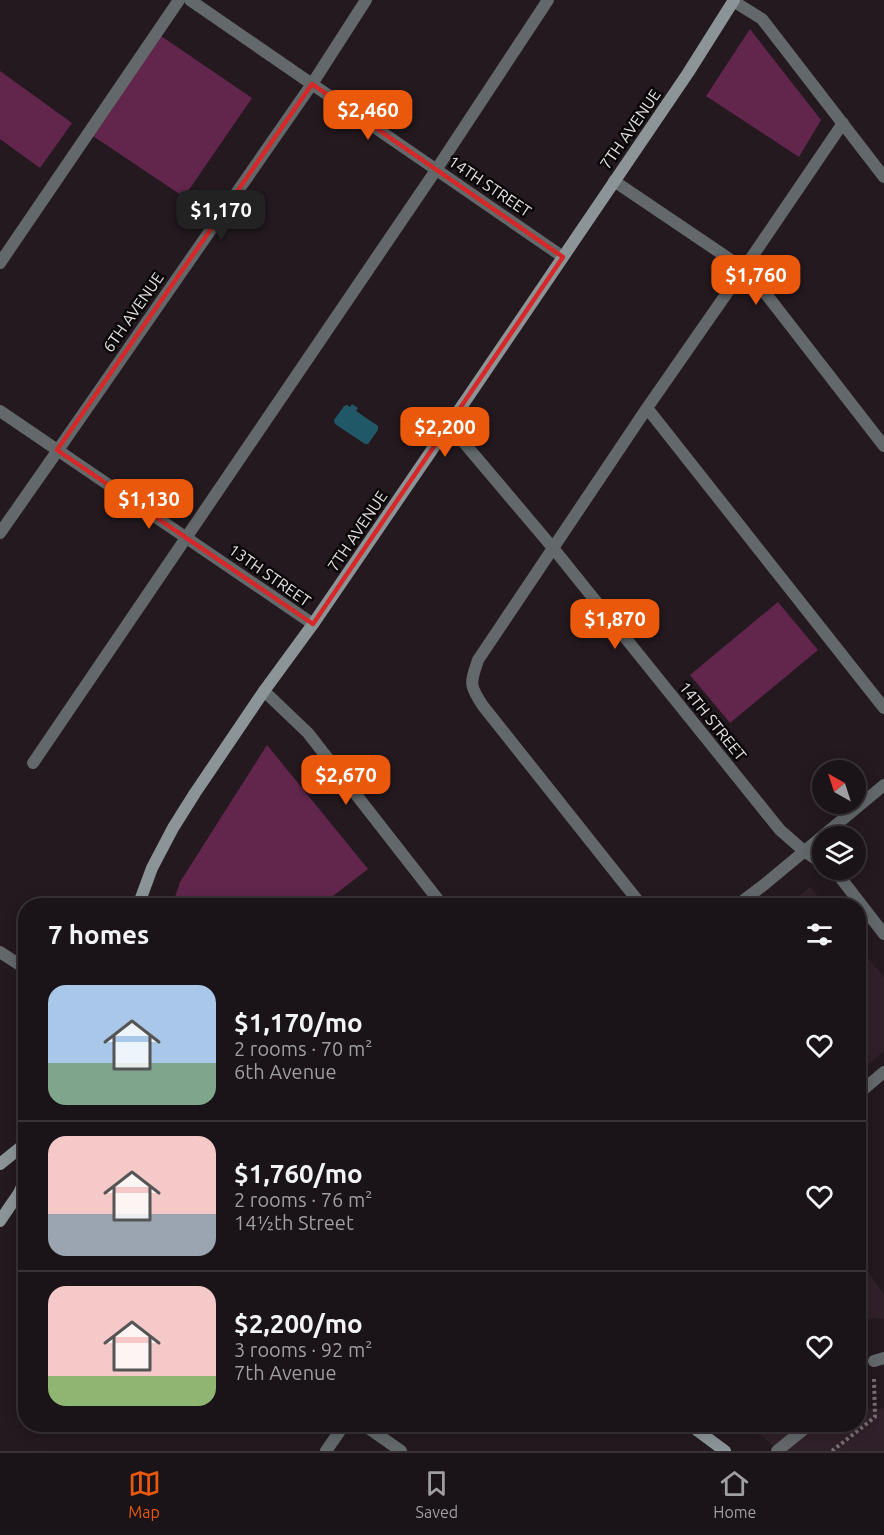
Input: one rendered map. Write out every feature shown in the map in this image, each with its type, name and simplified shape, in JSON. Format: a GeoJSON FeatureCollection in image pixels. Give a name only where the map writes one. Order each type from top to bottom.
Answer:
{"type":"FeatureCollection","features":[{"type":"Feature","properties":{"kind":"street"},"geometry":{"type":"LineString","coordinates":[[0,263],[179,0]]}},
{"type":"Feature","properties":{"kind":"street","name":"14TH STREET"},"geometry":{"type":"LineString","coordinates":[[190,0],[563,257]]}},
{"type":"Feature","properties":{"kind":"street","name":"6TH AVENUE"},"geometry":{"type":"LineString","coordinates":[[0,533],[312,84],[366,0]]}},
{"type":"Feature","properties":{"kind":"street"},"geometry":{"type":"LineString","coordinates":[[33,764],[436,170],[548,0]]}},
{"type":"Feature","properties":{"kind":"street"},"geometry":{"type":"LineString","coordinates":[[734,1],[762,19],[884,177]]}},
{"type":"Feature","properties":{"kind":"street","name":"7TH AVENUE"},"geometry":{"type":"LineString","coordinates":[[141,898],[152,868],[195,793],[449,425],[688,73],[734,1]]}},
{"type":"Feature","properties":{"kind":"street"},"geometry":{"type":"LineString","coordinates":[[636,898],[483,706],[472,690],[472,678],[478,660],[647,408],[843,123]]}},
{"type":"Feature","properties":{"kind":"street"},"geometry":{"type":"LineString","coordinates":[[614,181],[743,270],[766,294],[884,446]]}},
{"type":"Feature","properties":{"kind":"street"},"geometry":{"type":"LineString","coordinates":[[647,408],[884,708]]}},
{"type":"Feature","properties":{"kind":"street","name":"13TH STREET"},"geometry":{"type":"LineString","coordinates":[[0,411],[313,624]]}},
{"type":"Feature","properties":{"kind":"street","name":"14TH STREET"},"geometry":{"type":"LineString","coordinates":[[449,425],[553,548],[780,830],[812,856]]}},
{"type":"Feature","properties":{"kind":"street"},"geometry":{"type":"LineString","coordinates":[[264,691],[308,733],[437,898]]}},
{"type":"Feature","properties":{"kind":"street"},"geometry":{"type":"LineString","coordinates":[[746,898],[884,785]]}},
{"type":"Feature","properties":{"kind":"street"},"geometry":{"type":"LineString","coordinates":[[842,880],[856,898]]}},
{"type":"Feature","properties":{"kind":"street"},"geometry":{"type":"LineString","coordinates":[[866,911],[884,934]]}},
{"type":"Feature","properties":{"kind":"street"},"geometry":{"type":"LineString","coordinates":[[0,952],[18,964]]}},
{"type":"Feature","properties":{"kind":"street"},"geometry":{"type":"LineString","coordinates":[[866,1087],[884,1072]]}},
{"type":"Feature","properties":{"kind":"street"},"geometry":{"type":"LineString","coordinates":[[0,1164],[18,1149]]}},
{"type":"Feature","properties":{"kind":"street"},"geometry":{"type":"LineString","coordinates":[[0,1221],[18,1194]]}},
{"type":"Feature","properties":{"kind":"street"},"geometry":{"type":"LineString","coordinates":[[326,1451],[339,1432]]}},
{"type":"Feature","properties":{"kind":"street"},"geometry":{"type":"LineString","coordinates":[[374,1432],[401,1451]]}},
{"type":"Feature","properties":{"kind":"street"},"geometry":{"type":"LineString","coordinates":[[699,1432],[725,1451]]}},
{"type":"Feature","properties":{"kind":"street"},"geometry":{"type":"LineString","coordinates":[[777,1451],[800,1432]]}},
{"type":"Feature","properties":{"kind":"path"},"geometry":{"type":"LineString","coordinates":[[866,1424],[875,1417],[879,1359]]}},
{"type":"Feature","properties":{"kind":"path"},"geometry":{"type":"LineString","coordinates":[[832,1451],[856,1432]]}},
{"type":"Feature","properties":{"kind":"highlighted area"},"geometry":{"type":"Polygon","coordinates":[[[312,84],[563,257],[313,624],[57,450],[312,84]]]}},
{"type":"Feature","properties":{"kind":"shaded area"},"geometry":{"type":"Polygon","coordinates":[[[750,29],[821,120],[799,157],[706,96],[750,29]]]}},
{"type":"Feature","properties":{"kind":"shaded area"},"geometry":{"type":"Polygon","coordinates":[[[161,36],[252,98],[184,197],[93,136],[161,36]]]}},
{"type":"Feature","properties":{"kind":"shaded area"},"geometry":{"type":"Polygon","coordinates":[[[0,71],[72,123],[40,168],[0,139],[0,71]]]}},
{"type":"Feature","properties":{"kind":"shaded area"},"geometry":{"type":"Polygon","coordinates":[[[778,602],[818,650],[730,723],[690,675],[778,602]]]}},
{"type":"Feature","properties":{"kind":"shaded area"},"geometry":{"type":"Polygon","coordinates":[[[267,745],[368,869],[330,898],[175,898],[180,882],[267,745]]]}},
{"type":"Feature","properties":{"kind":"shaded area"},"geometry":{"type":"Polygon","coordinates":[[[810,887],[819,898],[797,898],[810,887]]]}},
{"type":"Feature","properties":{"kind":"shaded area"},"geometry":{"type":"Polygon","coordinates":[[[866,956],[884,977],[884,1051],[866,1066],[866,956]]]}},
{"type":"Feature","properties":{"kind":"shaded area"},"geometry":{"type":"Polygon","coordinates":[[[866,1269],[884,1294],[884,1319],[873,1318],[866,1321],[866,1269]]]}},
{"type":"Feature","properties":{"kind":"shaded area"},"geometry":{"type":"Polygon","coordinates":[[[866,1408],[871,1410],[884,1408],[884,1451],[778,1451],[756,1432],[866,1432],[866,1408]]]}},
{"type":"Feature","properties":{"kind":"water"},"geometry":{"type":"Polygon","coordinates":[[[352,404],[358,408],[356,411],[378,426],[378,430],[368,444],[335,424],[334,420],[344,406],[350,407],[352,404]]]}}]}
